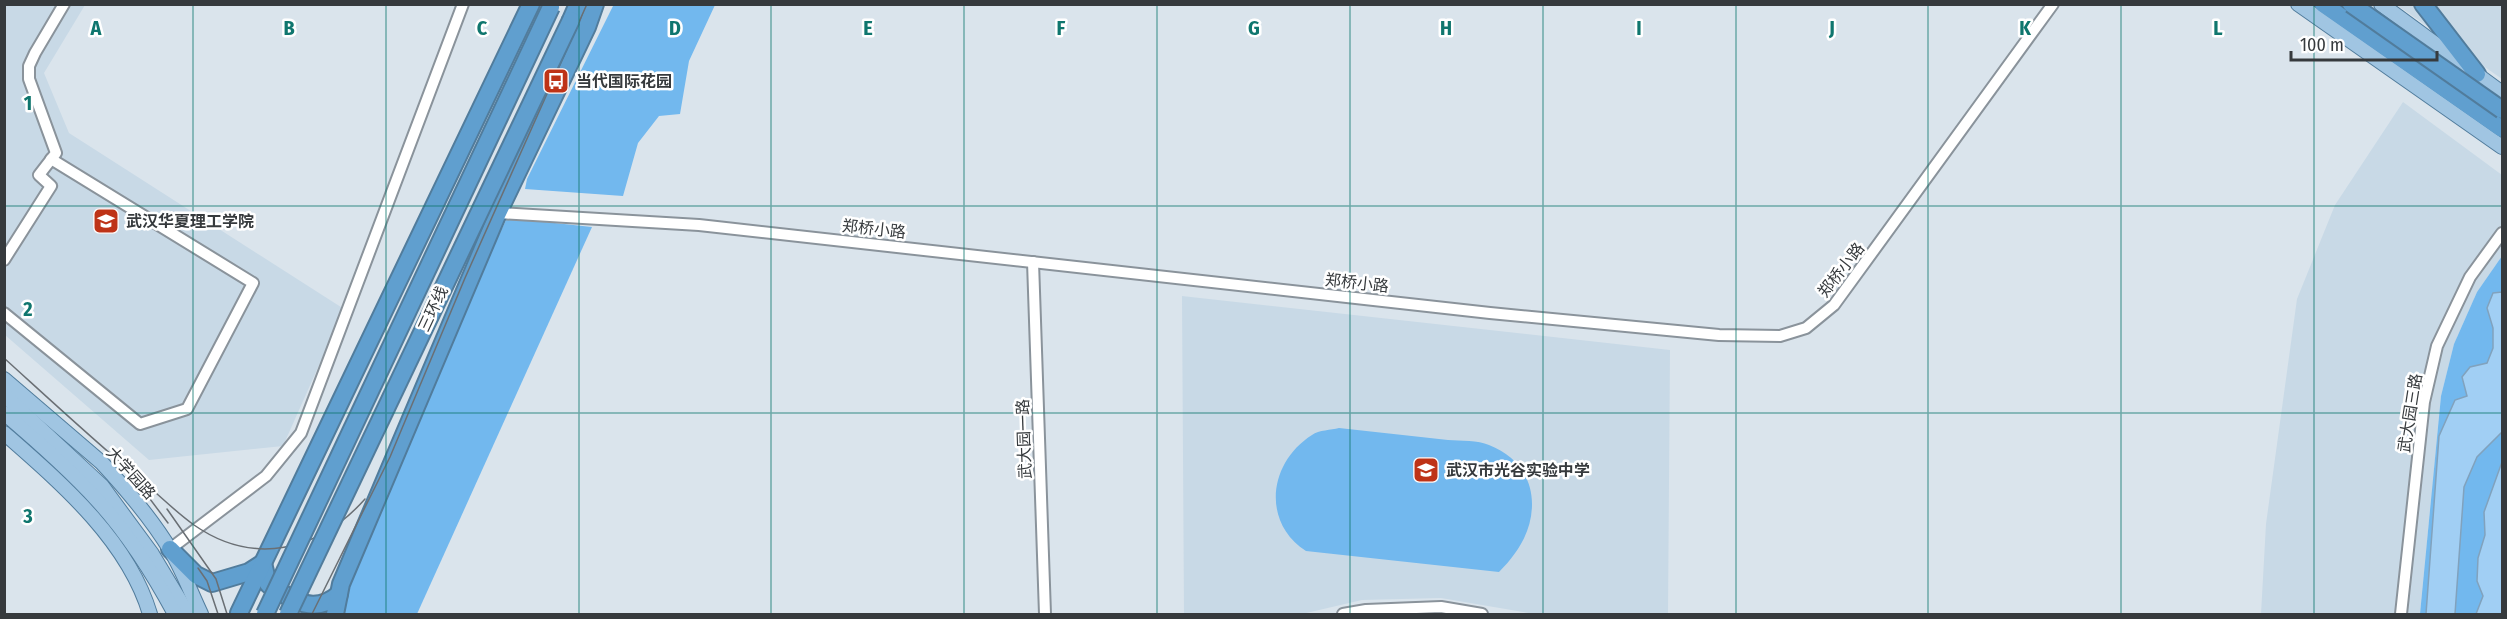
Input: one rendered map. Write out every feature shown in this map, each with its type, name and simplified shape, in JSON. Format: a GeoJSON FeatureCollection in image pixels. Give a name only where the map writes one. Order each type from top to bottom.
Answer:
{"type":"FeatureCollection","features":[{"type":"Feature","properties":{"kind":"highway"},"geometry":{"type":"LineString","coordinates":[[335,615],[341,584],[498,213],[597,4]]}},
{"type":"Feature","properties":{"kind":"highway"},"geometry":{"type":"LineString","coordinates":[[2323,4],[2502,129]]}},
{"type":"Feature","properties":{"kind":"highway"},"geometry":{"type":"LineString","coordinates":[[2351,4],[2502,110]]}},
{"type":"Feature","properties":{"kind":"highway"},"geometry":{"type":"LineString","coordinates":[[2422,4],[2440,24],[2462,59],[2476,74]]}},
{"type":"Feature","properties":{"kind":"highway"},"geometry":{"type":"LineString","coordinates":[[238,614],[531,5]]}},
{"type":"Feature","properties":{"kind":"highway","name":"三环线"},"geometry":{"type":"LineString","coordinates":[[265,615],[552,6]]}},
{"type":"Feature","properties":{"kind":"highway","name":"三环线"},"geometry":{"type":"LineString","coordinates":[[288,615],[574,12]]}},
{"type":"Feature","properties":{"kind":"highway"},"geometry":{"type":"LineString","coordinates":[[170,549],[196,575],[212,583],[249,572],[263,563]]}},
{"type":"Feature","properties":{"kind":"highway"},"geometry":{"type":"LineString","coordinates":[[263,563],[268,584],[300,602],[310,606],[328,604],[339,594]]}},
{"type":"Feature","properties":{"kind":"main road"},"geometry":{"type":"LineString","coordinates":[[2298,4],[2502,147]]}},
{"type":"Feature","properties":{"kind":"main road"},"geometry":{"type":"LineString","coordinates":[[2381,4],[2502,93]]}},
{"type":"Feature","properties":{"kind":"main road","name":"大学园路"},"geometry":{"type":"LineString","coordinates":[[4,380],[102,463],[155,525],[170,549],[201,615]]}},
{"type":"Feature","properties":{"kind":"main road"},"geometry":{"type":"LineString","coordinates":[[4,395],[102,486],[152,554],[188,615]]}},
{"type":"Feature","properties":{"kind":"main road"},"geometry":{"type":"LineString","coordinates":[[4,413],[61,463],[100,502],[155,580],[175,615]]}},
{"type":"Feature","properties":{"kind":"main road"},"geometry":{"type":"LineString","coordinates":[[4,433],[39,463],[92,518],[122,557],[145,598],[150,615]]}},
{"type":"Feature","properties":{"kind":"street"},"geometry":{"type":"LineString","coordinates":[[4,260],[51,186],[39,175],[56,153],[29,79],[29,66],[64,4]]}},
{"type":"Feature","properties":{"kind":"street"},"geometry":{"type":"LineString","coordinates":[[170,549],[266,476],[301,433],[463,4]]}},
{"type":"Feature","properties":{"kind":"street","name":"郑桥小路"},"geometry":{"type":"LineString","coordinates":[[498,213],[699,225],[1490,313],[1719,335],[1780,336],[1806,328],[1834,305],[2053,4]]}},
{"type":"Feature","properties":{"kind":"street"},"geometry":{"type":"LineString","coordinates":[[4,312],[140,424],[187,410],[253,284],[51,159]]}},
{"type":"Feature","properties":{"kind":"street","name":"武大园三路"},"geometry":{"type":"LineString","coordinates":[[2401,615],[2424,402],[2437,346],[2470,277],[2502,234]]}},
{"type":"Feature","properties":{"kind":"street","name":"武大园一路"},"geometry":{"type":"LineString","coordinates":[[1033,262],[1046,615]]}},
{"type":"Feature","properties":{"kind":"street"},"geometry":{"type":"LineString","coordinates":[[1343,615],[1366,610],[1441,607],[1482,615]]}},
{"type":"Feature","properties":{"kind":"shaded area"},"geometry":{"type":"Polygon","coordinates":[[[614,4],[715,5],[689,61],[680,114],[659,116],[638,143],[623,196],[525,189],[527,179],[614,4]]]}},
{"type":"Feature","properties":{"kind":"shaded area","name":"武汉华夏理工学院"},"geometry":{"type":"Polygon","coordinates":[[[5,5],[85,5],[44,73],[69,133],[344,309],[283,446],[149,460],[5,335],[5,5]]]}},
{"type":"Feature","properties":{"kind":"shaded area"},"geometry":{"type":"Polygon","coordinates":[[[2397,5],[2502,5],[2502,79],[2397,5]]]}},
{"type":"Feature","properties":{"kind":"shaded area"},"geometry":{"type":"Polygon","coordinates":[[[2403,102],[2502,175],[2502,256],[2477,292],[2454,344],[2441,396],[2420,614],[2261,614],[2266,524],[2297,299],[2335,205],[2403,102]]]}},
{"type":"Feature","properties":{"kind":"shaded area"},"geometry":{"type":"Polygon","coordinates":[[[507,218],[592,227],[417,614],[343,614],[334,585],[507,218]]]}},
{"type":"Feature","properties":{"kind":"shaded area"},"geometry":{"type":"Polygon","coordinates":[[[2502,256],[2502,614],[2420,614],[2441,396],[2454,344],[2477,292],[2502,256]]]}},
{"type":"Feature","properties":{"kind":"shaded area"},"geometry":{"type":"Polygon","coordinates":[[[2502,292],[2502,432],[2477,457],[2464,487],[2455,614],[2426,614],[2439,436],[2455,400],[2467,396],[2462,377],[2470,367],[2487,363],[2493,348],[2493,328],[2487,308],[2493,293],[2502,292]]]}},
{"type":"Feature","properties":{"kind":"shaded area","name":"武汉市光谷实验中学"},"geometry":{"type":"Polygon","coordinates":[[[1182,296],[1670,350],[1668,614],[1534,614],[1441,598],[1362,600],[1302,614],[1184,614],[1182,296]]]}},
{"type":"Feature","properties":{"kind":"shaded area"},"geometry":{"type":"Polygon","coordinates":[[[1339,428],[1480,442],[1507,454],[1525,476],[1531,494],[1530,523],[1523,541],[1499,572],[1306,551],[1292,539],[1282,524],[1277,509],[1276,492],[1279,476],[1287,460],[1315,433],[1339,428]]]}},
{"type":"Feature","properties":{"kind":"shaded area"},"geometry":{"type":"Polygon","coordinates":[[[2502,462],[2502,614],[2476,614],[2483,596],[2477,581],[2478,558],[2485,535],[2484,512],[2502,462]]]}},
{"type":"Feature","properties":{"kind":"tram line"},"geometry":{"type":"LineString","coordinates":[[312,614],[390,457],[465,278],[587,4]]}},
{"type":"Feature","properties":{"kind":"tram line"},"geometry":{"type":"LineString","coordinates":[[4,358],[179,513],[216,538],[239,546],[262,549],[284,547],[306,541],[327,531],[347,517],[365,499]]}},
{"type":"Feature","properties":{"kind":"tram line"},"geometry":{"type":"LineString","coordinates":[[141,487],[168,523]]}},
{"type":"Feature","properties":{"kind":"tram line"},"geometry":{"type":"LineString","coordinates":[[167,509],[216,579],[227,614]]}},
{"type":"Feature","properties":{"kind":"tram line"},"geometry":{"type":"LineString","coordinates":[[198,568],[207,581],[218,614]]}},
{"type":"Feature","properties":{"kind":"place","name":"当代国际花园"},"geometry":{"type":"Point","coordinates":[556,81]}},
{"type":"Feature","properties":{"kind":"place","name":"武汉华夏理工学院"},"geometry":{"type":"Point","coordinates":[106,221]}},
{"type":"Feature","properties":{"kind":"place","name":"武汉市光谷实验中学"},"geometry":{"type":"Point","coordinates":[1426,470]}}]}
